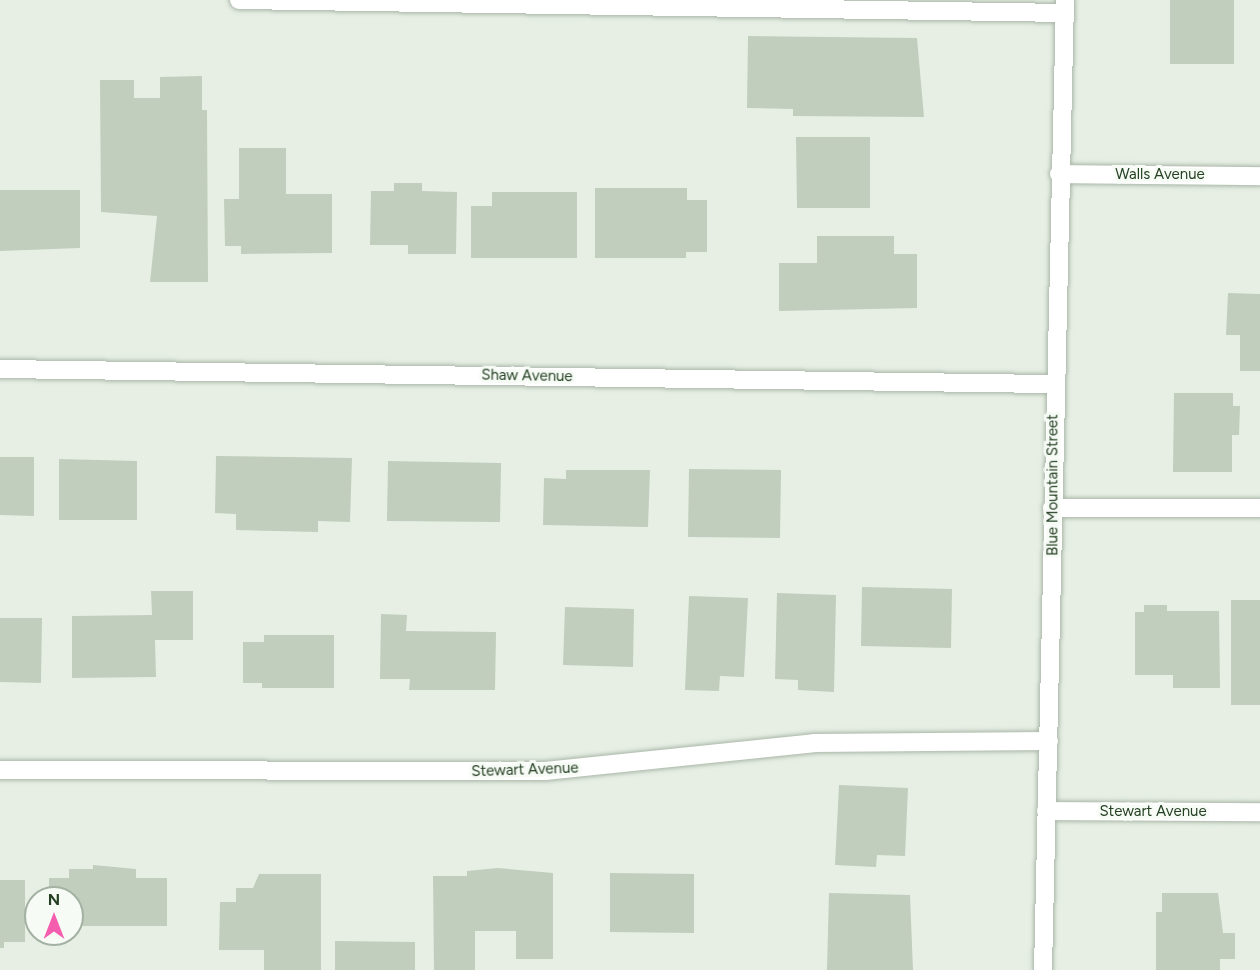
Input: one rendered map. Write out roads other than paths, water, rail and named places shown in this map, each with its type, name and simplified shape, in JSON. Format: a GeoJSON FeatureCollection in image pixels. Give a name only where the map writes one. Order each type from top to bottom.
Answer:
{"type":"FeatureCollection","features":[{"type":"Feature","properties":{"kind":"street"},"geometry":{"type":"LineString","coordinates":[[239,0],[1065,6]]}},
{"type":"Feature","properties":{"kind":"street","name":"Blue Mountain Street"},"geometry":{"type":"LineString","coordinates":[[1043,970],[1053,384],[1065,6]]}},
{"type":"Feature","properties":{"kind":"street","name":"Walls Avenue"},"geometry":{"type":"LineString","coordinates":[[1059,174],[1260,176]]}},
{"type":"Feature","properties":{"kind":"street","name":"Shaw Avenue"},"geometry":{"type":"LineString","coordinates":[[0,369],[1053,384]]}},
{"type":"Feature","properties":{"kind":"street"},"geometry":{"type":"LineString","coordinates":[[1052,508],[1260,508]]}},
{"type":"Feature","properties":{"kind":"street","name":"Stewart Avenue"},"geometry":{"type":"LineString","coordinates":[[0,770],[525,772],[814,743],[1048,741]]}},
{"type":"Feature","properties":{"kind":"street","name":"Stewart Avenue"},"geometry":{"type":"LineString","coordinates":[[1046,811],[1260,812]]}}]}
